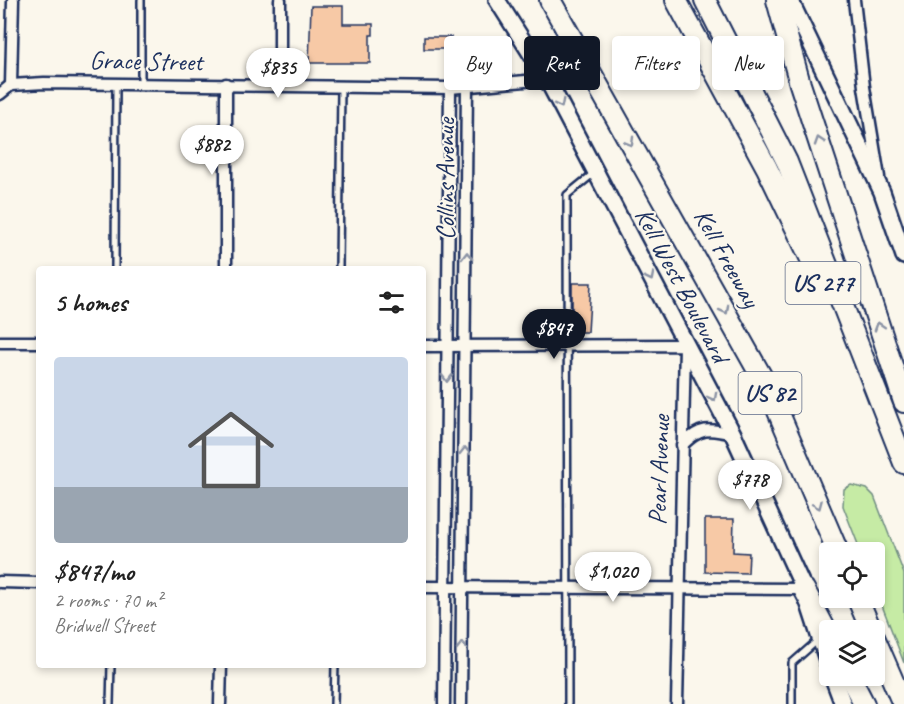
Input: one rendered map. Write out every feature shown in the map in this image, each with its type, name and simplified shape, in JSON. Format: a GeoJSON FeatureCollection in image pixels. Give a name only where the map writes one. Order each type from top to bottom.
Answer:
{"type":"FeatureCollection","features":[{"type":"Feature","properties":{"kind":"highway","name":"Kell Freeway"},"geometry":{"type":"LineString","coordinates":[[550,0],[769,390],[834,542]]}},
{"type":"Feature","properties":{"kind":"highway","name":"US 277"},"geometry":{"type":"LineString","coordinates":[[676,0],[767,168],[878,398]]}},
{"type":"Feature","properties":{"kind":"highway"},"geometry":{"type":"LineString","coordinates":[[705,0],[787,162],[904,463]]}},
{"type":"Feature","properties":{"kind":"highway"},"geometry":{"type":"LineString","coordinates":[[777,0],[800,84],[904,402]]}},
{"type":"Feature","properties":{"kind":"highway"},"geometry":{"type":"LineString","coordinates":[[804,589],[819,626]]}},
{"type":"Feature","properties":{"kind":"highway"},"geometry":{"type":"LineString","coordinates":[[885,662],[903,704]]}},
{"type":"Feature","properties":{"kind":"highway"},"geometry":{"type":"LineString","coordinates":[[855,686],[864,704]]}},
{"type":"Feature","properties":{"kind":"main road","name":"Kell West Boulevard"},"geometry":{"type":"LineString","coordinates":[[497,0],[524,43]]}},
{"type":"Feature","properties":{"kind":"main road"},"geometry":{"type":"LineString","coordinates":[[790,0],[882,192],[904,256]]}},
{"type":"Feature","properties":{"kind":"main road","name":"Kell West Boulevard"},"geometry":{"type":"LineString","coordinates":[[553,90],[733,434],[804,589]]}},
{"type":"Feature","properties":{"kind":"main road"},"geometry":{"type":"LineString","coordinates":[[836,686],[843,704]]}},
{"type":"Feature","properties":{"kind":"street"},"geometry":{"type":"LineString","coordinates":[[0,94],[11,85],[13,0]]}},
{"type":"Feature","properties":{"kind":"street"},"geometry":{"type":"LineString","coordinates":[[280,0],[280,85]]}},
{"type":"Feature","properties":{"kind":"street"},"geometry":{"type":"LineString","coordinates":[[490,0],[524,47]]}},
{"type":"Feature","properties":{"kind":"street"},"geometry":{"type":"LineString","coordinates":[[854,0],[864,87],[882,192]]}},
{"type":"Feature","properties":{"kind":"street","name":"Grace Street"},"geometry":{"type":"LineString","coordinates":[[11,85],[116,82],[444,88]]}},
{"type":"Feature","properties":{"kind":"street"},"geometry":{"type":"LineString","coordinates":[[226,84],[226,266]]}},
{"type":"Feature","properties":{"kind":"street","name":"Collins Avenue"},"geometry":{"type":"LineString","coordinates":[[444,704],[450,90]]}},
{"type":"Feature","properties":{"kind":"street","name":"Collins Avenue"},"geometry":{"type":"LineString","coordinates":[[461,704],[467,90]]}},
{"type":"Feature","properties":{"kind":"street"},"geometry":{"type":"LineString","coordinates":[[0,342],[36,342]]}},
{"type":"Feature","properties":{"kind":"street"},"geometry":{"type":"LineString","coordinates":[[426,346],[685,345]]}},
{"type":"Feature","properties":{"kind":"street","name":"Pearl Avenue"},"geometry":{"type":"LineString","coordinates":[[677,704],[685,345]]}},
{"type":"Feature","properties":{"kind":"street"},"geometry":{"type":"LineString","coordinates":[[682,445],[695,432],[714,429],[733,434]]}},
{"type":"Feature","properties":{"kind":"street"},"geometry":{"type":"LineString","coordinates":[[0,582],[36,583]]}},
{"type":"Feature","properties":{"kind":"street"},"geometry":{"type":"LineString","coordinates":[[426,587],[566,590],[804,589]]}},
{"type":"Feature","properties":{"kind":"street"},"geometry":{"type":"LineString","coordinates":[[220,704],[221,668]]}},
{"type":"Feature","properties":{"kind":"lane"},"geometry":{"type":"LineString","coordinates":[[141,0],[141,84]]}},
{"type":"Feature","properties":{"kind":"lane"},"geometry":{"type":"LineString","coordinates":[[115,266],[116,82]]}},
{"type":"Feature","properties":{"kind":"lane"},"geometry":{"type":"LineString","coordinates":[[339,266],[341,86]]}},
{"type":"Feature","properties":{"kind":"lane"},"geometry":{"type":"LineString","coordinates":[[568,704],[567,195],[595,172]]}},
{"type":"Feature","properties":{"kind":"lane"},"geometry":{"type":"LineString","coordinates":[[792,704],[792,663],[819,643]]}},
{"type":"Feature","properties":{"kind":"lane"},"geometry":{"type":"LineString","coordinates":[[110,704],[111,668]]}},
{"type":"Feature","properties":{"kind":"lane"},"geometry":{"type":"LineString","coordinates":[[334,704],[335,668]]}},
{"type":"Feature","properties":{"kind":"green space"},"geometry":{"type":"Polygon","coordinates":[[[851,485],[867,489],[874,496],[904,574],[904,663],[883,608],[885,608],[885,542],[857,542],[843,506],[844,489],[851,485]]]}},
{"type":"Feature","properties":{"kind":"building"},"geometry":{"type":"Polygon","coordinates":[[[311,6],[343,6],[343,24],[373,24],[373,35],[370,35],[370,63],[309,63],[311,6]]]}},
{"type":"Feature","properties":{"kind":"building"},"geometry":{"type":"Polygon","coordinates":[[[424,37],[444,37],[444,49],[424,49],[424,37]]]}},
{"type":"Feature","properties":{"kind":"building"},"geometry":{"type":"Polygon","coordinates":[[[572,283],[591,283],[588,332],[572,332],[572,283]]]}},
{"type":"Feature","properties":{"kind":"building"},"geometry":{"type":"Polygon","coordinates":[[[705,519],[734,519],[733,552],[749,553],[748,573],[705,572],[705,519]]]}}]}
